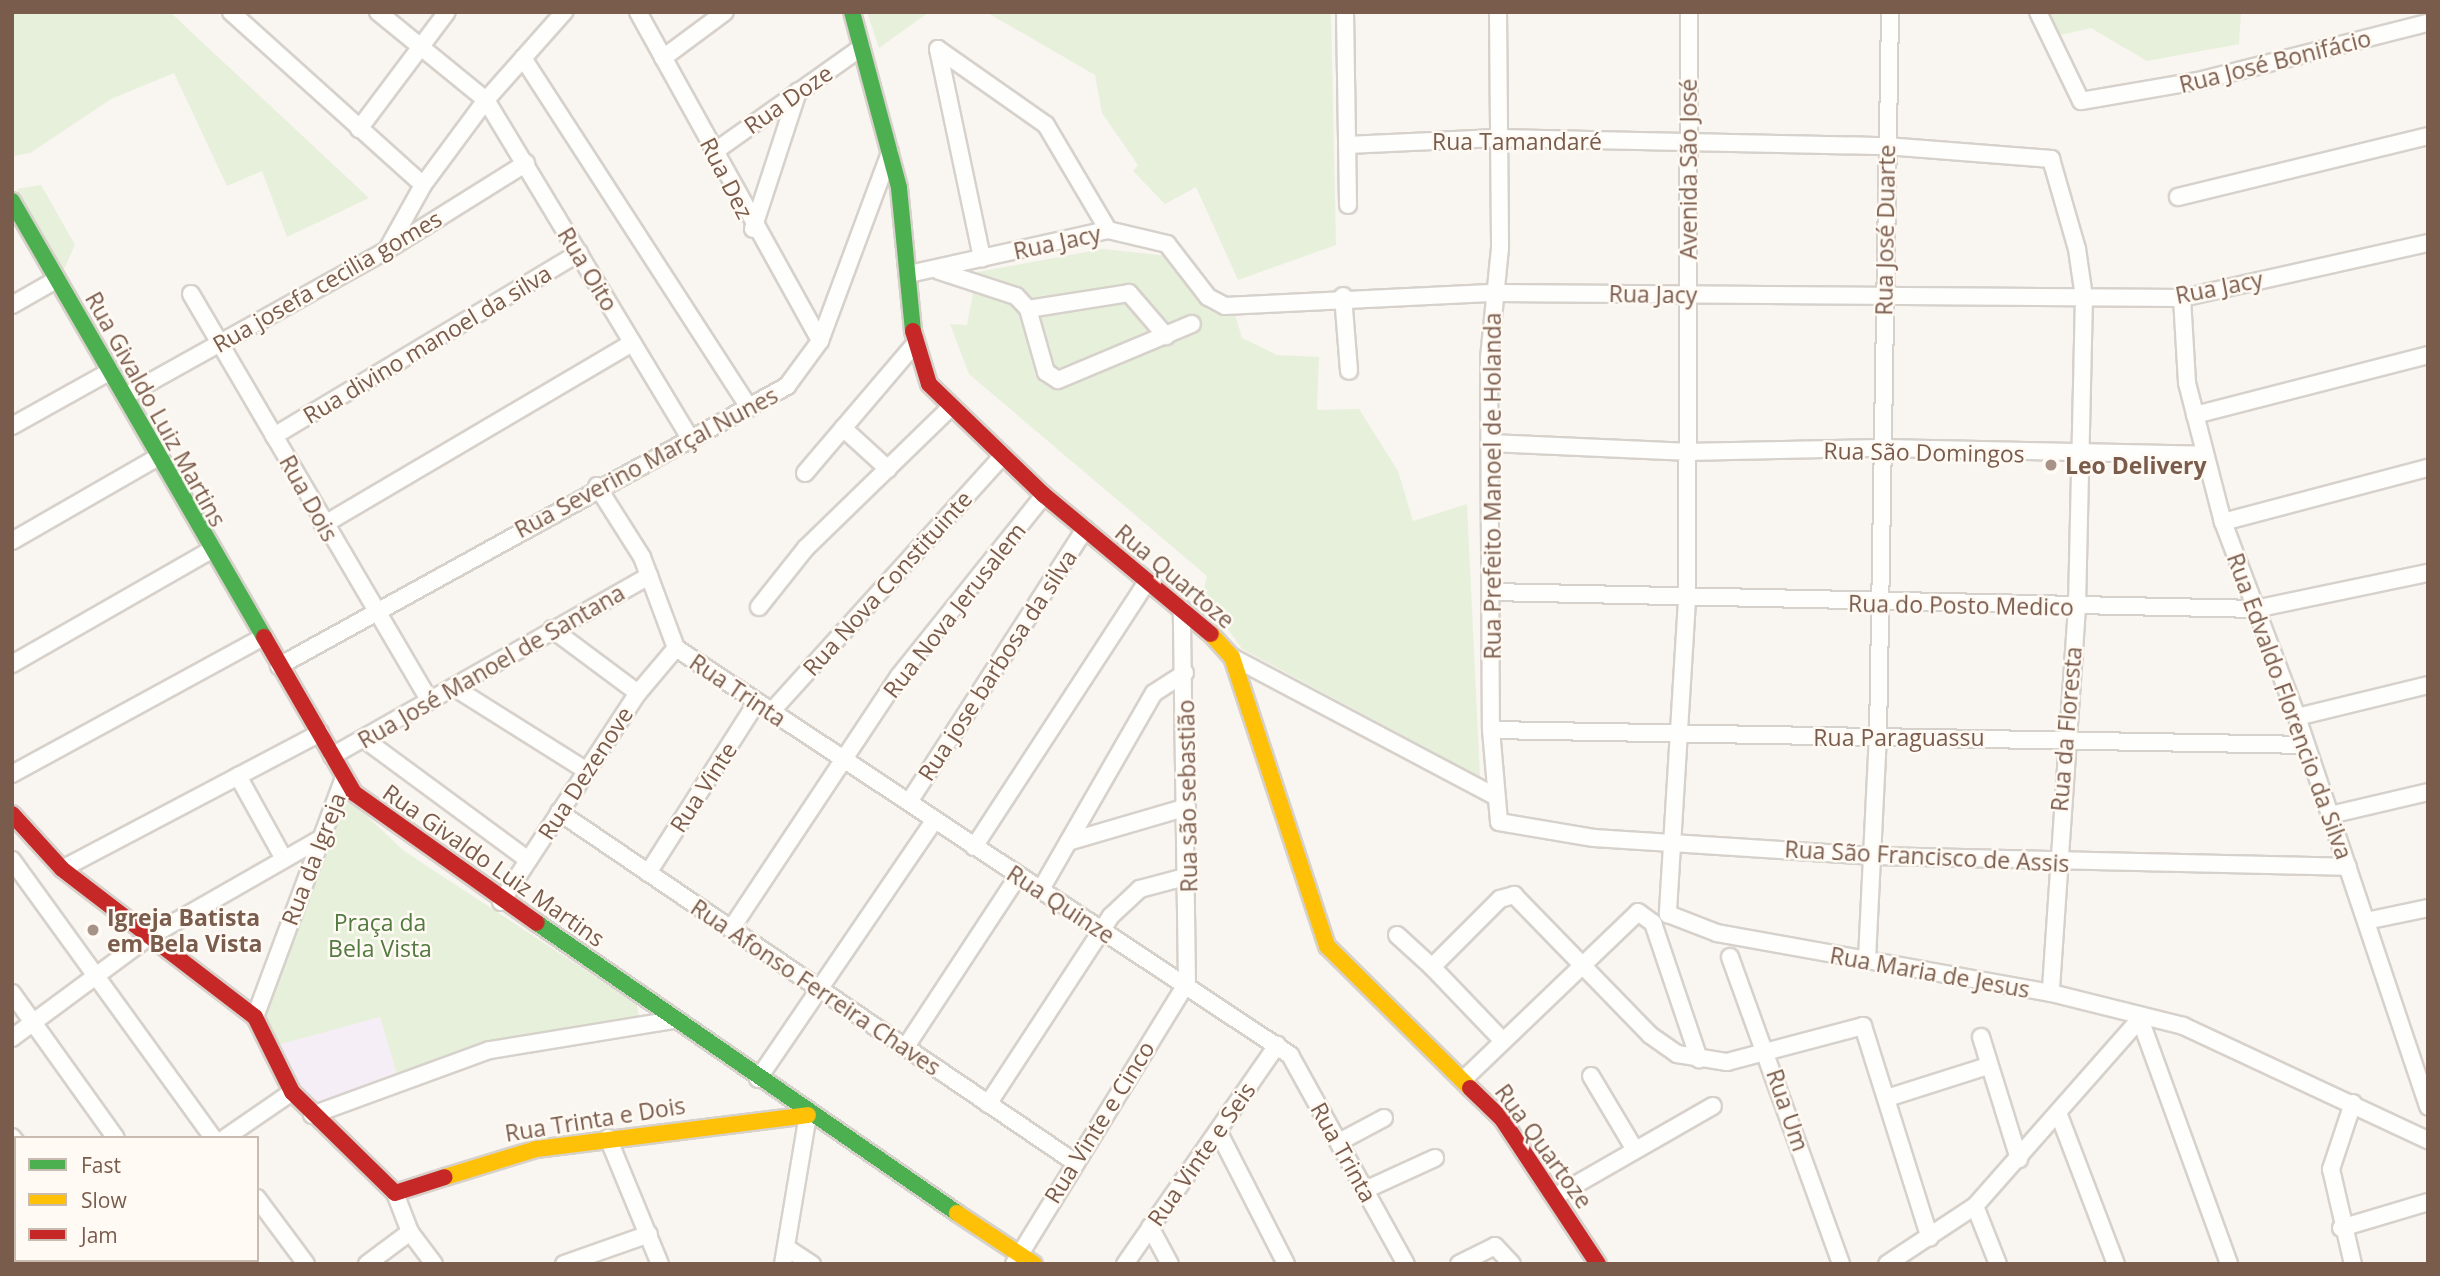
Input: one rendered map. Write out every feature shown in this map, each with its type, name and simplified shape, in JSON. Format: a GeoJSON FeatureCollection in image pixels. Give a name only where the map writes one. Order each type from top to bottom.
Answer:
{"type":"FeatureCollection","features":[{"type":"Feature","properties":{"kind":"street"},"geometry":{"type":"LineString","coordinates":[[230,12],[423,185]]}},
{"type":"Feature","properties":{"kind":"street","name":"Rua Oito"},"geometry":{"type":"LineString","coordinates":[[378,12],[486,100],[690,438]]}},
{"type":"Feature","properties":{"kind":"street"},"geometry":{"type":"LineString","coordinates":[[359,129],[418,46],[447,12]]}},
{"type":"Feature","properties":{"kind":"street"},"geometry":{"type":"LineString","coordinates":[[387,250],[423,185],[486,100],[564,12]]}},
{"type":"Feature","properties":{"kind":"street","name":"Rua Dez"},"geometry":{"type":"LineString","coordinates":[[638,12],[753,229],[820,341]]}},
{"type":"Feature","properties":{"kind":"street"},"geometry":{"type":"LineString","coordinates":[[663,58],[725,12]]}},
{"type":"Feature","properties":{"kind":"street","name":"Rua Quartoze"},"geometry":{"type":"LineString","coordinates":[[852,12],[891,151],[909,274],[914,345],[929,384],[950,408],[1044,495],[1182,609],[1232,657],[1327,946],[1502,1119],[1598,1264]]}},
{"type":"Feature","properties":{"kind":"street"},"geometry":{"type":"LineString","coordinates":[[1345,12],[1348,205]]}},
{"type":"Feature","properties":{"kind":"street","name":"Rua Prefeito Manoel de Holanda"},"geometry":{"type":"LineString","coordinates":[[1499,12],[1490,443],[1491,730],[1495,815],[1508,828]]}},
{"type":"Feature","properties":{"kind":"street","name":"Avenida São José"},"geometry":{"type":"LineString","coordinates":[[1685,453],[1689,12]]}},
{"type":"Feature","properties":{"kind":"street","name":"Rua José Duarte"},"geometry":{"type":"LineString","coordinates":[[1878,737],[1883,300],[1890,12]]}},
{"type":"Feature","properties":{"kind":"street","name":"Rua José Bonifácio"},"geometry":{"type":"LineString","coordinates":[[2038,12],[2081,101],[2162,88],[2428,23]]}},
{"type":"Feature","properties":{"kind":"street","name":"Rua Doze"},"geometry":{"type":"LineString","coordinates":[[714,152],[862,47]]}},
{"type":"Feature","properties":{"kind":"street"},"geometry":{"type":"LineString","coordinates":[[982,258],[938,49],[1046,125],[1108,230]]}},
{"type":"Feature","properties":{"kind":"street"},"geometry":{"type":"LineString","coordinates":[[523,58],[749,408]]}},
{"type":"Feature","properties":{"kind":"street"},"geometry":{"type":"LineString","coordinates":[[753,229],[798,91]]}},
{"type":"Feature","properties":{"kind":"street"},"geometry":{"type":"LineString","coordinates":[[2178,197],[2428,136]]}},
{"type":"Feature","properties":{"kind":"street","name":"Rua Tamandaré"},"geometry":{"type":"LineString","coordinates":[[1348,145],[1497,138],[1886,146],[2051,159]]}},
{"type":"Feature","properties":{"kind":"street","name":"Rua Severino Marçal Nunes"},"geometry":{"type":"LineString","coordinates":[[279,666],[597,486],[749,408],[802,372],[820,341],[891,151]]}},
{"type":"Feature","properties":{"kind":"street","name":"Rua da Floresta"},"geometry":{"type":"LineString","coordinates":[[2050,993],[2064,737],[2077,607],[2075,457],[2084,297],[2077,249],[2051,159]]}},
{"type":"Feature","properties":{"kind":"street","name":"Rua josefa cecilia gomes"},"geometry":{"type":"LineString","coordinates":[[125,396],[387,250],[526,163]]}},
{"type":"Feature","properties":{"kind":"street","name":"Rua Givaldo Luiz Martins"},"geometry":{"type":"LineString","coordinates":[[12,201],[111,371],[209,551],[263,636],[320,733],[344,780],[379,815],[501,902],[1017,1259],[1034,1264]]}},
{"type":"Feature","properties":{"kind":"street","name":"Rua Jacy"},"geometry":{"type":"LineString","coordinates":[[909,274],[1108,230],[1167,244],[1216,305],[1343,296],[1495,293],[1688,294],[1883,300],[2182,298],[2428,243]]}},
{"type":"Feature","properties":{"kind":"street","name":"Rua divino manoel da silva"},"geometry":{"type":"LineString","coordinates":[[274,436],[579,253]]}},
{"type":"Feature","properties":{"kind":"street"},"geometry":{"type":"LineString","coordinates":[[933,270],[996,285],[1028,309],[1043,366],[1058,380],[1192,324]]}},
{"type":"Feature","properties":{"kind":"street"},"geometry":{"type":"LineString","coordinates":[[12,305],[56,280]]}},
{"type":"Feature","properties":{"kind":"street"},"geometry":{"type":"LineString","coordinates":[[1028,309],[1129,293],[1166,336]]}},
{"type":"Feature","properties":{"kind":"street","name":"Rua Dois"},"geometry":{"type":"LineString","coordinates":[[191,294],[221,342],[374,614],[430,701]]}},
{"type":"Feature","properties":{"kind":"street"},"geometry":{"type":"LineString","coordinates":[[1343,296],[1349,371]]}},
{"type":"Feature","properties":{"kind":"street","name":"Rua Edvaldo Florencio da Silva"},"geometry":{"type":"LineString","coordinates":[[2182,298],[2195,415],[2224,522],[2297,717],[2428,1107]]}},
{"type":"Feature","properties":{"kind":"street"},"geometry":{"type":"LineString","coordinates":[[323,525],[632,343]]}},
{"type":"Feature","properties":{"kind":"street"},"geometry":{"type":"LineString","coordinates":[[805,473],[914,345]]}},
{"type":"Feature","properties":{"kind":"street"},"geometry":{"type":"LineString","coordinates":[[2195,415],[2428,355]]}},
{"type":"Feature","properties":{"kind":"street"},"geometry":{"type":"LineString","coordinates":[[12,426],[111,371]]}},
{"type":"Feature","properties":{"kind":"street"},"geometry":{"type":"LineString","coordinates":[[758,607],[806,548],[950,408]]}},
{"type":"Feature","properties":{"kind":"street"},"geometry":{"type":"LineString","coordinates":[[843,428],[888,468]]}},
{"type":"Feature","properties":{"kind":"street","name":"Rua São Domingos"},"geometry":{"type":"LineString","coordinates":[[1490,443],[1685,453],[1882,448],[2075,457],[2205,455]]}},
{"type":"Feature","properties":{"kind":"street"},"geometry":{"type":"LineString","coordinates":[[1672,843],[1682,733],[1687,600],[1685,453]]}},
{"type":"Feature","properties":{"kind":"street","name":"Rua Nova Constituinte"},"geometry":{"type":"LineString","coordinates":[[764,707],[1003,455]]}},
{"type":"Feature","properties":{"kind":"street"},"geometry":{"type":"LineString","coordinates":[[12,541],[158,457]]}},
{"type":"Feature","properties":{"kind":"street"},"geometry":{"type":"LineString","coordinates":[[2224,522],[2428,468]]}},
{"type":"Feature","properties":{"kind":"street","name":"Rua Trinta"},"geometry":{"type":"LineString","coordinates":[[597,486],[649,576],[676,648],[845,763]]}},
{"type":"Feature","properties":{"kind":"street","name":"Rua Nova Jerusalem"},"geometry":{"type":"LineString","coordinates":[[731,929],[845,763],[899,676],[1044,495]]}},
{"type":"Feature","properties":{"kind":"street","name":"Rua jose barbosa da silva"},"geometry":{"type":"LineString","coordinates":[[909,802],[1085,529]]}},
{"type":"Feature","properties":{"kind":"street"},"geometry":{"type":"LineString","coordinates":[[12,664],[209,551]]}},
{"type":"Feature","properties":{"kind":"street","name":"Rua do Posto Medico"},"geometry":{"type":"LineString","coordinates":[[1491,592],[1687,600],[2255,609],[2428,573]]}},
{"type":"Feature","properties":{"kind":"street","name":"Rua José Manoel de Santana"},"geometry":{"type":"LineString","coordinates":[[332,756],[649,576]]}},
{"type":"Feature","properties":{"kind":"street"},"geometry":{"type":"LineString","coordinates":[[974,846],[1147,582]]}},
{"type":"Feature","properties":{"kind":"street","name":"Rua são sebastião"},"geometry":{"type":"LineString","coordinates":[[1182,609],[1189,876],[1186,982]]}},
{"type":"Feature","properties":{"kind":"street"},"geometry":{"type":"LineString","coordinates":[[552,629],[638,693]]}},
{"type":"Feature","properties":{"kind":"street"},"geometry":{"type":"LineString","coordinates":[[12,775],[263,636]]}},
{"type":"Feature","properties":{"kind":"street","name":"Rua Dezenove"},"geometry":{"type":"LineString","coordinates":[[501,902],[585,770],[638,693],[676,648]]}},
{"type":"Feature","properties":{"kind":"street"},"geometry":{"type":"LineString","coordinates":[[1232,657],[1493,795]]}},
{"type":"Feature","properties":{"kind":"street"},"geometry":{"type":"LineString","coordinates":[[1040,891],[1154,693],[1185,673]]}},
{"type":"Feature","properties":{"kind":"street"},"geometry":{"type":"LineString","coordinates":[[2297,717],[2428,685]]}},
{"type":"Feature","properties":{"kind":"street"},"geometry":{"type":"LineString","coordinates":[[455,688],[585,770]]}},
{"type":"Feature","properties":{"kind":"street","name":"Rua Vinte"},"geometry":{"type":"LineString","coordinates":[[648,873],[764,707]]}},
{"type":"Feature","properties":{"kind":"street","name":"Rua Paraguassu"},"geometry":{"type":"LineString","coordinates":[[1491,730],[1878,737],[2064,737],[2306,744]]}},
{"type":"Feature","properties":{"kind":"street"},"geometry":{"type":"LineString","coordinates":[[62,869],[320,733]]}},
{"type":"Feature","properties":{"kind":"street"},"geometry":{"type":"LineString","coordinates":[[1867,960],[1878,737]]}},
{"type":"Feature","properties":{"kind":"street"},"geometry":{"type":"LineString","coordinates":[[364,739],[528,860]]}},
{"type":"Feature","properties":{"kind":"street","name":"Rua Quinze"},"geometry":{"type":"LineString","coordinates":[[845,763],[909,802],[1101,932],[1186,982],[1278,1045]]}},
{"type":"Feature","properties":{"kind":"street"},"geometry":{"type":"LineString","coordinates":[[238,776],[284,859]]}},
{"type":"Feature","properties":{"kind":"street","name":"Rua da Igreja"},"geometry":{"type":"LineString","coordinates":[[254,1017],[344,780]]}},
{"type":"Feature","properties":{"kind":"street"},"geometry":{"type":"LineString","coordinates":[[2330,815],[2428,792]]}},
{"type":"Feature","properties":{"kind":"street"},"geometry":{"type":"LineString","coordinates":[[1071,841],[1187,807]]}},
{"type":"Feature","properties":{"kind":"street","name":"Rua Afonso Ferreira Chaves"},"geometry":{"type":"LineString","coordinates":[[559,811],[1073,1161]]}},
{"type":"Feature","properties":{"kind":"street"},"geometry":{"type":"LineString","coordinates":[[12,814],[62,869],[147,938],[254,1017],[292,1092],[312,1115],[395,1193],[410,1232],[434,1264]]}},
{"type":"Feature","properties":{"kind":"street"},"geometry":{"type":"LineString","coordinates":[[758,1079],[817,986],[935,820]]}},
{"type":"Feature","properties":{"kind":"street","name":"Rua São Francisco de Assis"},"geometry":{"type":"LineString","coordinates":[[1508,828],[1672,843],[1873,856],[2348,867]]}},
{"type":"Feature","properties":{"kind":"street"},"geometry":{"type":"LineString","coordinates":[[12,1038],[99,977],[147,938],[320,839]]}},
{"type":"Feature","properties":{"kind":"street","name":"Rua Maria de Jesus"},"geometry":{"type":"LineString","coordinates":[[1672,843],[1668,914],[1717,933],[2050,993],[2140,1019],[2214,1035],[2428,1140]]}},
{"type":"Feature","properties":{"kind":"street"},"geometry":{"type":"LineString","coordinates":[[12,860],[212,1136]]}},
{"type":"Feature","properties":{"kind":"street"},"geometry":{"type":"LineString","coordinates":[[905,1048],[1018,876]]}},
{"type":"Feature","properties":{"kind":"street"},"geometry":{"type":"LineString","coordinates":[[988,1104],[1101,932],[1140,890],[1189,876]]}},
{"type":"Feature","properties":{"kind":"street"},"geometry":{"type":"LineString","coordinates":[[1432,967],[1500,899],[1514,895],[1580,966],[1665,1049],[1699,1059],[1769,1055],[1863,1026],[1930,1238]]}},
{"type":"Feature","properties":{"kind":"street"},"geometry":{"type":"LineString","coordinates":[[2366,921],[2428,908]]}},
{"type":"Feature","properties":{"kind":"street"},"geometry":{"type":"LineString","coordinates":[[1464,1079],[1638,912],[1649,916],[1699,1059]]}},
{"type":"Feature","properties":{"kind":"street"},"geometry":{"type":"LineString","coordinates":[[1397,934],[1503,1041]]}},
{"type":"Feature","properties":{"kind":"street","name":"Rua Um"},"geometry":{"type":"LineString","coordinates":[[1730,957],[1769,1055],[1841,1264]]}},
{"type":"Feature","properties":{"kind":"street","name":"Rua Vinte e Cinco"},"geometry":{"type":"LineString","coordinates":[[1017,1259],[1073,1161],[1186,982]]}},
{"type":"Feature","properties":{"kind":"street"},"geometry":{"type":"LineString","coordinates":[[12,993],[115,1136]]}},
{"type":"Feature","properties":{"kind":"street"},"geometry":{"type":"LineString","coordinates":[[1887,1264],[1975,1206],[2059,1115],[2140,1019],[2229,1264]]}},
{"type":"Feature","properties":{"kind":"street"},"geometry":{"type":"LineString","coordinates":[[312,1115],[490,1050],[673,1020]]}},
{"type":"Feature","properties":{"kind":"street"},"geometry":{"type":"LineString","coordinates":[[1981,1037],[1988,1066],[2020,1159]]}},
{"type":"Feature","properties":{"kind":"street","name":"Rua Trinta"},"geometry":{"type":"LineString","coordinates":[[1278,1045],[1290,1055],[1406,1264]]}},
{"type":"Feature","properties":{"kind":"street","name":"Rua Vinte e Seis"},"geometry":{"type":"LineString","coordinates":[[1125,1264],[1278,1045]]}},
{"type":"Feature","properties":{"kind":"street"},"geometry":{"type":"LineString","coordinates":[[1887,1098],[1988,1066]]}},
{"type":"Feature","properties":{"kind":"street"},"geometry":{"type":"LineString","coordinates":[[1591,1076],[1634,1148]]}},
{"type":"Feature","properties":{"kind":"street"},"geometry":{"type":"LineString","coordinates":[[228,1136],[292,1092]]}},
{"type":"Feature","properties":{"kind":"street"},"geometry":{"type":"LineString","coordinates":[[2353,1103],[2331,1157],[2341,1228],[2353,1264]]}},
{"type":"Feature","properties":{"kind":"street"},"geometry":{"type":"LineString","coordinates":[[1554,1197],[1634,1148],[1713,1106]]}},
{"type":"Feature","properties":{"kind":"street"},"geometry":{"type":"LineString","coordinates":[[808,1115],[785,1256],[812,1264]]}},
{"type":"Feature","properties":{"kind":"street","name":"Rua Trinta e Dois"},"geometry":{"type":"LineString","coordinates":[[395,1193],[489,1159],[608,1138],[808,1115]]}},
{"type":"Feature","properties":{"kind":"street"},"geometry":{"type":"LineString","coordinates":[[2059,1115],[2116,1264]]}},
{"type":"Feature","properties":{"kind":"street"},"geometry":{"type":"LineString","coordinates":[[1339,1142],[1384,1118]]}},
{"type":"Feature","properties":{"kind":"street"},"geometry":{"type":"LineString","coordinates":[[1218,1131],[1286,1264]]}},
{"type":"Feature","properties":{"kind":"street"},"geometry":{"type":"LineString","coordinates":[[608,1138],[660,1264]]}},
{"type":"Feature","properties":{"kind":"street"},"geometry":{"type":"LineString","coordinates":[[1365,1190],[1435,1158]]}},
{"type":"Feature","properties":{"kind":"street"},"geometry":{"type":"LineString","coordinates":[[259,1201],[306,1264]]}},
{"type":"Feature","properties":{"kind":"street"},"geometry":{"type":"LineString","coordinates":[[2341,1228],[2428,1202]]}},
{"type":"Feature","properties":{"kind":"street"},"geometry":{"type":"LineString","coordinates":[[1975,1206],[1998,1264]]}},
{"type":"Feature","properties":{"kind":"street"},"geometry":{"type":"LineString","coordinates":[[1150,1227],[1170,1264]]}},
{"type":"Feature","properties":{"kind":"street"},"geometry":{"type":"LineString","coordinates":[[367,1264],[410,1232]]}},
{"type":"Feature","properties":{"kind":"street"},"geometry":{"type":"LineString","coordinates":[[564,1264],[649,1234]]}},
{"type":"Feature","properties":{"kind":"street"},"geometry":{"type":"LineString","coordinates":[[1459,1264],[1496,1246],[1512,1264]]}},
{"type":"Feature","properties":{"kind":"shaded area"},"geometry":{"type":"Polygon","coordinates":[[[380,1017],[398,1078],[312,1108],[274,1046],[380,1017]]]}},
{"type":"Feature","properties":{"kind":"green space"},"geometry":{"type":"Polygon","coordinates":[[[12,12],[170,12],[369,198],[287,237],[262,171],[227,186],[174,73],[111,99],[30,153],[12,156],[12,12]]]}},
{"type":"Feature","properties":{"kind":"green space"},"geometry":{"type":"Polygon","coordinates":[[[867,12],[929,12],[879,48],[867,12]]]}},
{"type":"Feature","properties":{"kind":"green space"},"geometry":{"type":"Polygon","coordinates":[[[986,12],[1331,12],[1336,245],[1238,280],[1196,187],[1165,204],[1133,171],[1138,165],[1102,113],[1095,75],[986,12]]]}},
{"type":"Feature","properties":{"kind":"green space"},"geometry":{"type":"Polygon","coordinates":[[[2043,12],[2241,12],[2239,44],[2147,61],[2091,28],[2052,37],[2043,12]]]}},
{"type":"Feature","properties":{"kind":"green space"},"geometry":{"type":"Polygon","coordinates":[[[41,185],[75,245],[61,276],[17,189],[41,185]]]}},
{"type":"Feature","properties":{"kind":"green space"},"geometry":{"type":"Polygon","coordinates":[[[1103,249],[1169,256],[1208,310],[1235,314],[1242,338],[1277,355],[1319,357],[1317,410],[1359,409],[1398,471],[1413,521],[1467,504],[1480,777],[1242,649],[1203,594],[1207,576],[969,374],[950,324],[967,325],[977,272],[1103,249]]]}},
{"type":"Feature","properties":{"kind":"green space","name":"Praça da Bela Vista"},"geometry":{"type":"Polygon","coordinates":[[[352,802],[404,851],[637,1004],[639,1019],[398,1078],[380,1017],[274,1046],[263,1012],[340,806],[352,802]]]}},
{"type":"Feature","properties":{"kind":"traffic: fast"},"geometry":{"type":"LineString","coordinates":[[852,12],[899,188],[913,331]]}},
{"type":"Feature","properties":{"kind":"traffic: fast"},"geometry":{"type":"LineString","coordinates":[[12,201],[264,637]]}},
{"type":"Feature","properties":{"kind":"traffic: fast"},"geometry":{"type":"LineString","coordinates":[[537,923],[957,1213]]}},
{"type":"Feature","properties":{"kind":"traffic: slow"},"geometry":{"type":"LineString","coordinates":[[1211,634],[1232,657],[1327,946],[1470,1088]]}},
{"type":"Feature","properties":{"kind":"traffic: slow"},"geometry":{"type":"LineString","coordinates":[[445,1177],[536,1149],[808,1115]]}},
{"type":"Feature","properties":{"kind":"traffic: slow"},"geometry":{"type":"LineString","coordinates":[[957,1213],[1034,1264]]}},
{"type":"Feature","properties":{"kind":"traffic: jam"},"geometry":{"type":"LineString","coordinates":[[913,331],[929,384],[1044,495],[1211,634]]}},
{"type":"Feature","properties":{"kind":"traffic: jam"},"geometry":{"type":"LineString","coordinates":[[264,637],[354,793],[537,923]]}},
{"type":"Feature","properties":{"kind":"traffic: jam"},"geometry":{"type":"LineString","coordinates":[[12,814],[62,869],[255,1017],[292,1092],[395,1193],[445,1177]]}},
{"type":"Feature","properties":{"kind":"traffic: jam"},"geometry":{"type":"LineString","coordinates":[[1470,1088],[1502,1119],[1598,1264]]}},
{"type":"Feature","properties":{"kind":"place","name":"Leo Delivery"},"geometry":{"type":"Point","coordinates":[2051,465]}},
{"type":"Feature","properties":{"kind":"place","name":"Igreja Batista em Bela Vista"},"geometry":{"type":"Point","coordinates":[93,930]}}]}
